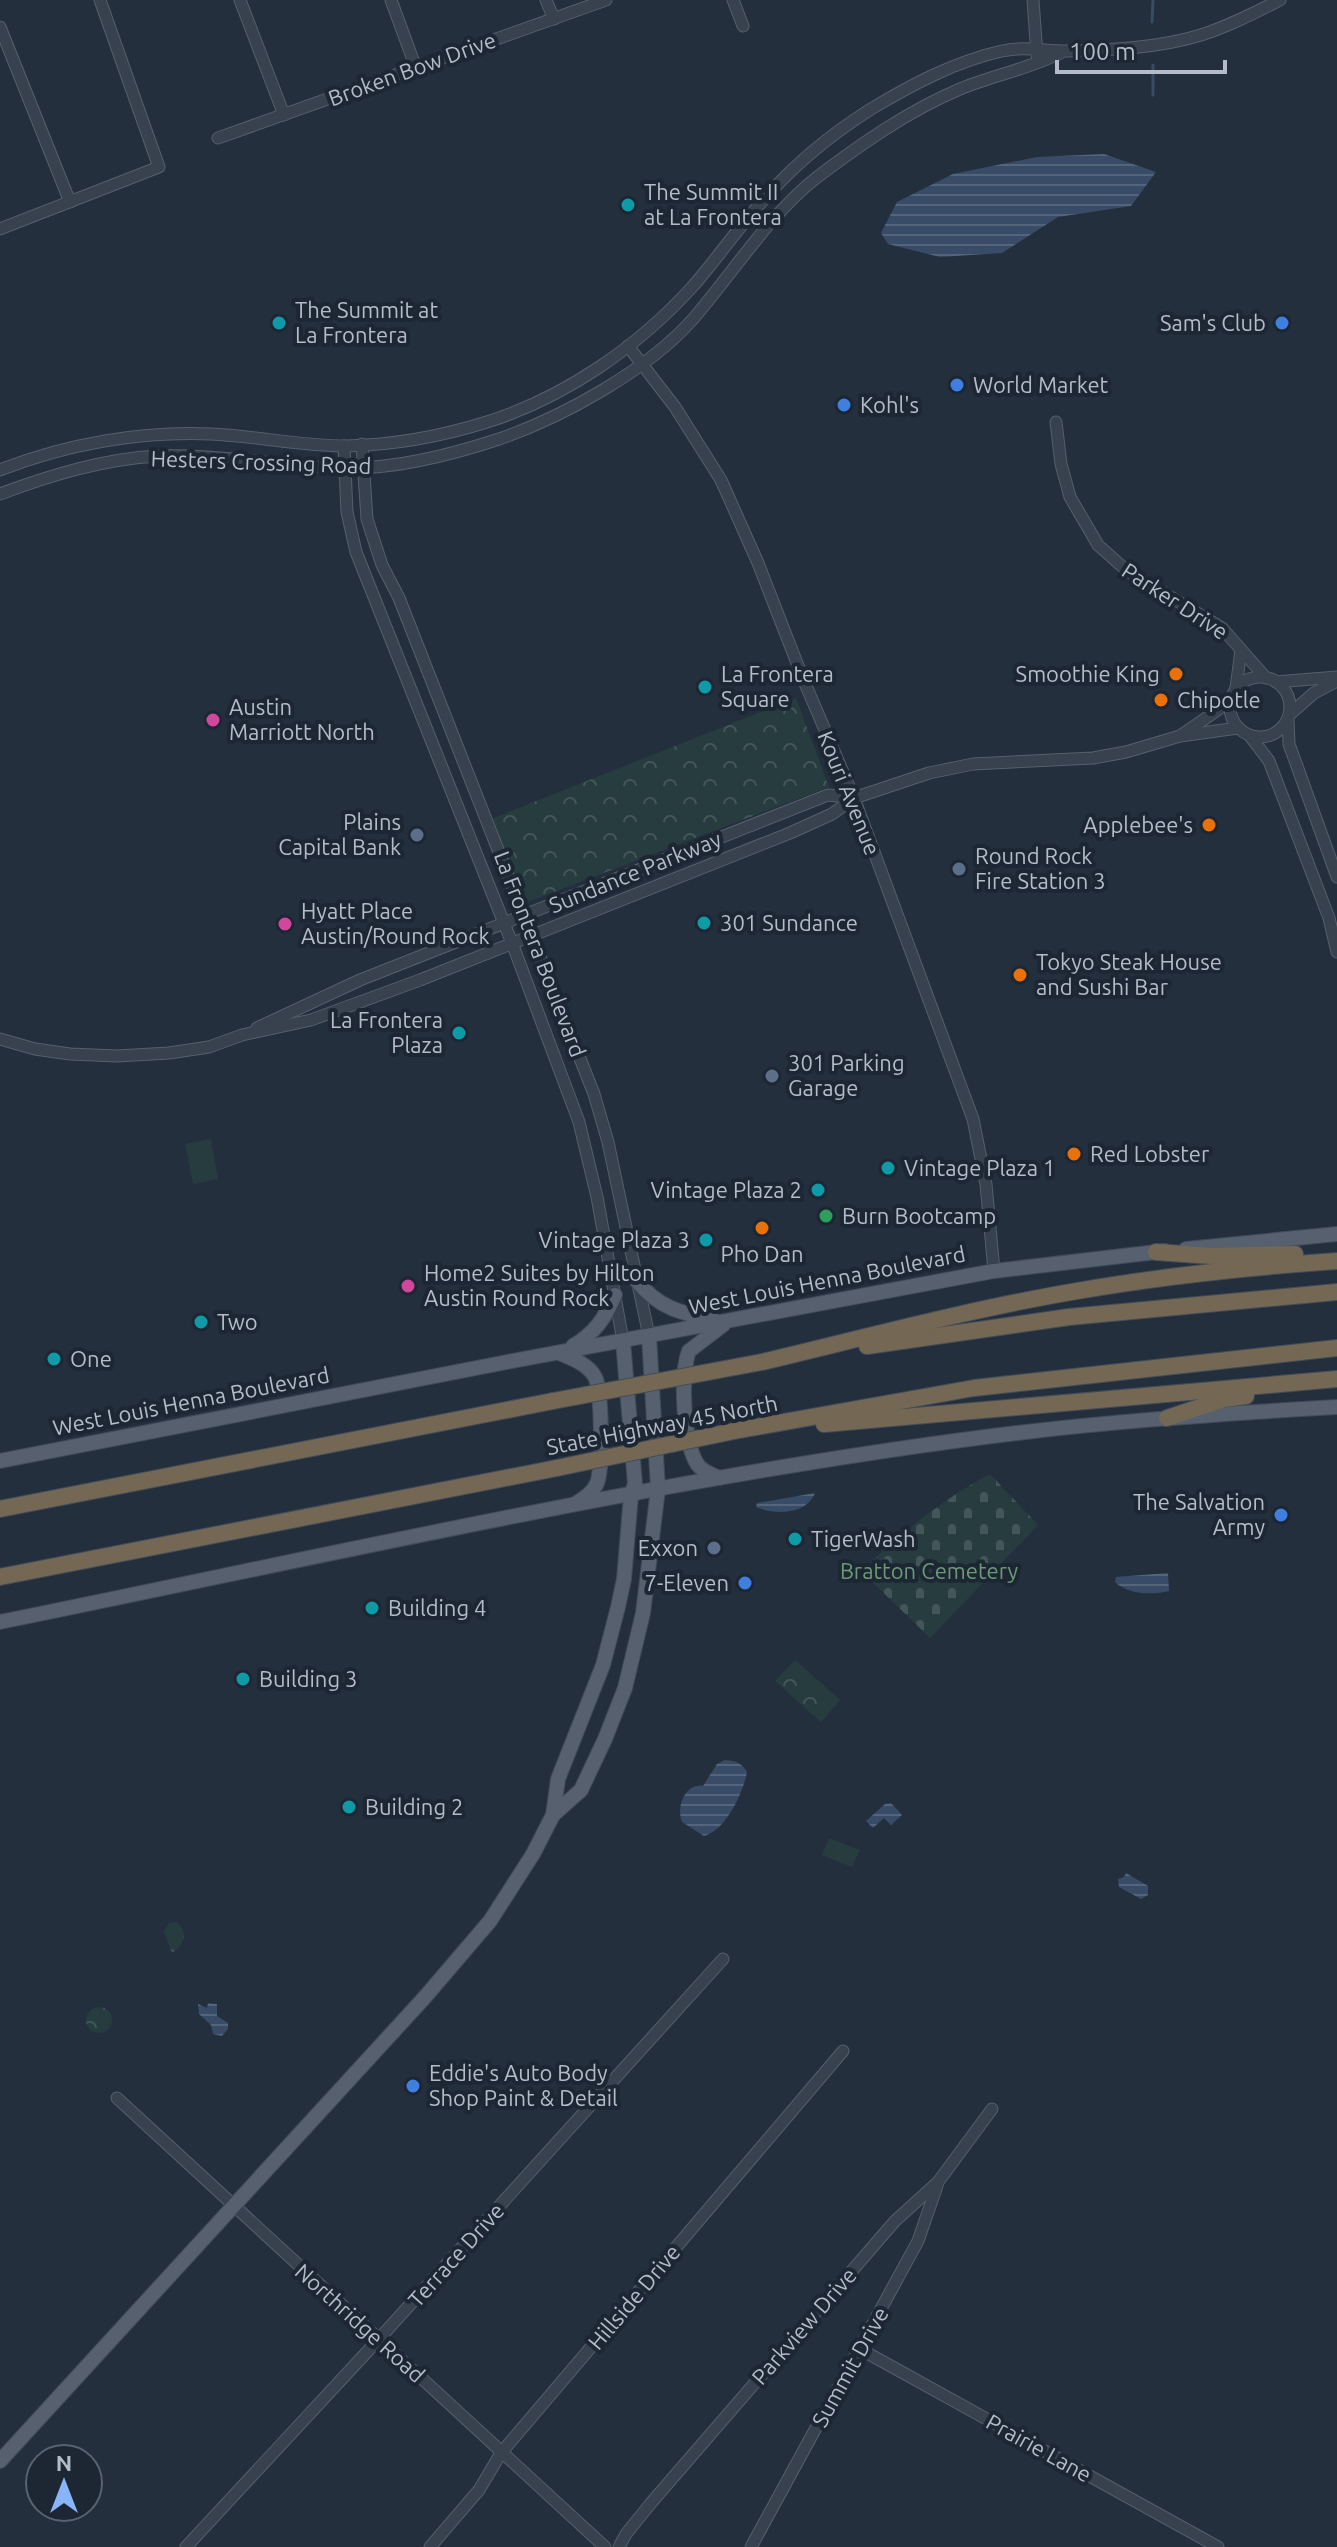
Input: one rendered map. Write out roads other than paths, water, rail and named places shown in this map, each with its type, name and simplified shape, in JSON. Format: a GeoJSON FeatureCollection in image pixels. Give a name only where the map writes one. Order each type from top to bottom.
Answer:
{"type":"FeatureCollection","features":[{"type":"Feature","properties":{"kind":"highway"},"geometry":{"type":"LineString","coordinates":[[1156,1252],[1212,1256],[1337,1253]]}},
{"type":"Feature","properties":{"kind":"highway"},"geometry":{"type":"LineString","coordinates":[[762,1362],[971,1312],[1078,1291],[1199,1273],[1337,1261]]}},
{"type":"Feature","properties":{"kind":"highway","name":"State Highway 45 North"},"geometry":{"type":"LineString","coordinates":[[0,1509],[762,1362],[1069,1317],[1337,1292]]}},
{"type":"Feature","properties":{"kind":"highway","name":"State Highway 45 North"},"geometry":{"type":"LineString","coordinates":[[0,1577],[734,1431],[974,1388],[1337,1348]]}},
{"type":"Feature","properties":{"kind":"highway"},"geometry":{"type":"LineString","coordinates":[[734,1431],[1337,1379]]}},
{"type":"Feature","properties":{"kind":"highway"},"geometry":{"type":"LineString","coordinates":[[1167,1418],[1224,1399],[1337,1379]]}},
{"type":"Feature","properties":{"kind":"main road","name":"West Louis Henna Boulevard"},"geometry":{"type":"LineString","coordinates":[[0,1461],[994,1271],[1337,1234]]}},
{"type":"Feature","properties":{"kind":"main road"},"geometry":{"type":"LineString","coordinates":[[636,1280],[649,1296],[663,1306],[683,1314],[727,1322]]}},
{"type":"Feature","properties":{"kind":"main road"},"geometry":{"type":"LineString","coordinates":[[559,1353],[591,1335],[601,1323],[615,1295]]}},
{"type":"Feature","properties":{"kind":"main road"},"geometry":{"type":"LineString","coordinates":[[719,1478],[699,1468],[690,1451],[684,1370],[689,1351],[727,1322]]}},
{"type":"Feature","properties":{"kind":"main road","name":"La Frontera Boulevard"},"geometry":{"type":"LineString","coordinates":[[553,1815],[581,1790],[605,1739],[629,1671],[643,1613],[658,1489],[649,1336]]}},
{"type":"Feature","properties":{"kind":"main road","name":"La Frontera Boulevard"},"geometry":{"type":"LineString","coordinates":[[553,1815],[558,1779],[603,1665],[624,1579],[631,1495],[635,1484],[623,1341]]}},
{"type":"Feature","properties":{"kind":"main road"},"geometry":{"type":"LineString","coordinates":[[559,1353],[584,1365],[597,1380],[602,1465],[592,1492],[572,1506]]}},
{"type":"Feature","properties":{"kind":"main road"},"geometry":{"type":"LineString","coordinates":[[0,1622],[719,1478],[979,1438],[1167,1418],[1337,1407]]}},
{"type":"Feature","properties":{"kind":"main road"},"geometry":{"type":"LineString","coordinates":[[603,1665],[629,1671]]}},
{"type":"Feature","properties":{"kind":"main road"},"geometry":{"type":"LineString","coordinates":[[0,2461],[425,1997],[490,1921],[533,1854],[553,1815]]}},
{"type":"Feature","properties":{"kind":"street"},"geometry":{"type":"LineString","coordinates":[[0,229],[159,167],[100,0]]}},
{"type":"Feature","properties":{"kind":"street"},"geometry":{"type":"LineString","coordinates":[[240,0],[284,115]]}},
{"type":"Feature","properties":{"kind":"street"},"geometry":{"type":"LineString","coordinates":[[391,0],[416,68]]}},
{"type":"Feature","properties":{"kind":"street"},"geometry":{"type":"LineString","coordinates":[[546,0],[554,19]]}},
{"type":"Feature","properties":{"kind":"street","name":"Broken Bow Drive"},"geometry":{"type":"LineString","coordinates":[[218,138],[606,0]]}},
{"type":"Feature","properties":{"kind":"street"},"geometry":{"type":"LineString","coordinates":[[733,0],[743,26]]}},
{"type":"Feature","properties":{"kind":"street"},"geometry":{"type":"LineString","coordinates":[[1033,0],[1038,64]]}},
{"type":"Feature","properties":{"kind":"street","name":"Hesters Crossing Road"},"geometry":{"type":"LineString","coordinates":[[0,470],[27,459],[91,443],[153,436],[211,434],[344,446],[404,441],[491,421],[566,388],[628,346],[695,284],[767,196],[797,165],[875,107],[948,69],[1003,51],[1064,51],[1168,43],[1233,24],[1280,0]]}},
{"type":"Feature","properties":{"kind":"street"},"geometry":{"type":"LineString","coordinates":[[0,27],[70,202]]}},
{"type":"Feature","properties":{"kind":"street","name":"Hesters Crossing Road"},"geometry":{"type":"LineString","coordinates":[[0,494],[80,468],[158,456],[364,468],[410,463],[498,439],[576,405],[640,364],[691,321],[766,229],[813,181],[890,125],[960,89],[1038,64],[1064,51]]}},
{"type":"Feature","properties":{"kind":"street","name":"Kouri Avenue"},"geometry":{"type":"LineString","coordinates":[[628,346],[675,407],[721,480],[754,552],[854,798],[973,1119],[986,1184],[994,1271]]}},
{"type":"Feature","properties":{"kind":"street","name":"Parker Drive"},"geometry":{"type":"LineString","coordinates":[[1056,422],[1061,464],[1070,497],[1098,545],[1126,570],[1222,628],[1271,680]]}},
{"type":"Feature","properties":{"kind":"street","name":"La Frontera Boulevard"},"geometry":{"type":"LineString","coordinates":[[362,444],[366,511],[373,542],[399,598],[597,1104],[617,1180],[649,1336]]}},
{"type":"Feature","properties":{"kind":"street","name":"La Frontera Boulevard"},"geometry":{"type":"LineString","coordinates":[[344,446],[347,512],[356,552],[512,943],[582,1132],[623,1341]]}},
{"type":"Feature","properties":{"kind":"street","name":"Parker Drive"},"geometry":{"type":"LineString","coordinates":[[1234,692],[1241,650]]}},
{"type":"Feature","properties":{"kind":"street"},"geometry":{"type":"LineString","coordinates":[[1337,679],[1245,681],[1234,692],[1230,713],[1238,728],[1250,736],[1269,761],[1329,918],[1337,952]]}},
{"type":"Feature","properties":{"kind":"street"},"geometry":{"type":"LineString","coordinates":[[1250,736],[1275,734],[1314,693],[1337,679]]}},
{"type":"Feature","properties":{"kind":"street"},"geometry":{"type":"LineString","coordinates":[[1271,680],[1288,696],[1289,744],[1337,877]]}},
{"type":"Feature","properties":{"kind":"street","name":"Sundance Parkway"},"geometry":{"type":"LineString","coordinates":[[1180,736],[1219,709],[1234,692]]}},
{"type":"Feature","properties":{"kind":"street","name":"Sundance Parkway"},"geometry":{"type":"LineString","coordinates":[[242,1035],[311,1020],[531,936],[790,833],[832,814],[854,798],[899,781],[973,764],[1093,758],[1180,736],[1238,728]]}},
{"type":"Feature","properties":{"kind":"street","name":"Sundance Parkway"},"geometry":{"type":"LineString","coordinates":[[0,1039],[35,1049],[117,1056],[209,1047],[242,1035],[360,980],[828,795],[854,798]]}},
{"type":"Feature","properties":{"kind":"street"},"geometry":{"type":"LineString","coordinates":[[1305,851],[1325,844]]}},
{"type":"Feature","properties":{"kind":"street","name":"Terrace Drive"},"geometry":{"type":"LineString","coordinates":[[186,2547],[723,1959]]}},
{"type":"Feature","properties":{"kind":"street","name":"Hillside Drive"},"geometry":{"type":"LineString","coordinates":[[430,2547],[479,2490],[501,2453],[843,2051]]}},
{"type":"Feature","properties":{"kind":"street","name":"Northridge Road"},"geometry":{"type":"LineString","coordinates":[[117,2098],[605,2547]]}},
{"type":"Feature","properties":{"kind":"street","name":"Parkview Drive"},"geometry":{"type":"LineString","coordinates":[[619,2547],[651,2503],[895,2221],[938,2182],[992,2109]]}},
{"type":"Feature","properties":{"kind":"street","name":"Summit Drive"},"geometry":{"type":"LineString","coordinates":[[751,2547],[918,2241],[938,2182]]}},
{"type":"Feature","properties":{"kind":"street","name":"Prairie Lane"},"geometry":{"type":"LineString","coordinates":[[860,2349],[1218,2547]]}},
{"type":"Feature","properties":{"kind":"water"},"geometry":{"type":"Polygon","coordinates":[[[1104,154],[1156,172],[1131,206],[1058,217],[1002,253],[940,257],[888,244],[881,233],[897,202],[953,174],[1037,157],[1104,154]]]}},
{"type":"Feature","properties":{"kind":"water"},"geometry":{"type":"Polygon","coordinates":[[[815,1493],[805,1506],[789,1511],[756,1507],[757,1503],[815,1493]]]}},
{"type":"Feature","properties":{"kind":"water"},"geometry":{"type":"Polygon","coordinates":[[[1168,1573],[1169,1591],[1134,1592],[1115,1582],[1116,1577],[1168,1573]]]}},
{"type":"Feature","properties":{"kind":"water"},"geometry":{"type":"Polygon","coordinates":[[[725,1760],[743,1766],[747,1772],[745,1781],[726,1819],[704,1836],[682,1822],[681,1803],[691,1788],[703,1786],[717,1764],[725,1760]]]}},
{"type":"Feature","properties":{"kind":"water"},"geometry":{"type":"Polygon","coordinates":[[[891,1803],[902,1815],[891,1825],[884,1818],[873,1828],[866,1821],[885,1804],[891,1803]]]}},
{"type":"Feature","properties":{"kind":"water"},"geometry":{"type":"Polygon","coordinates":[[[1126,1873],[1148,1886],[1148,1895],[1141,1899],[1119,1887],[1118,1879],[1126,1873]]]}},
{"type":"Feature","properties":{"kind":"water"},"geometry":{"type":"Polygon","coordinates":[[[208,2003],[217,2004],[217,2016],[228,2023],[228,2029],[222,2036],[213,2034],[211,2025],[199,2014],[198,2004],[207,2008],[208,2003]]]}},
{"type":"Feature","properties":{"kind":"waterway"},"geometry":{"type":"LineString","coordinates":[[1152,22],[1153,0]]}},
{"type":"Feature","properties":{"kind":"waterway"},"geometry":{"type":"LineString","coordinates":[[1153,65],[1153,95]]}},
{"type":"Feature","properties":{"kind":"place","name":"The Summit II at La Frontera"},"geometry":{"type":"Point","coordinates":[628,205]}},
{"type":"Feature","properties":{"kind":"place","name":"The Summit at La Frontera"},"geometry":{"type":"Point","coordinates":[279,323]}},
{"type":"Feature","properties":{"kind":"place","name":"Sam's Club"},"geometry":{"type":"Point","coordinates":[1282,323]}},
{"type":"Feature","properties":{"kind":"place","name":"World Market"},"geometry":{"type":"Point","coordinates":[957,385]}},
{"type":"Feature","properties":{"kind":"place","name":"Kohl's"},"geometry":{"type":"Point","coordinates":[844,405]}},
{"type":"Feature","properties":{"kind":"place","name":"Smoothie King"},"geometry":{"type":"Point","coordinates":[1176,674]}},
{"type":"Feature","properties":{"kind":"place","name":"La Frontera Square"},"geometry":{"type":"Point","coordinates":[705,687]}},
{"type":"Feature","properties":{"kind":"place","name":"Chipotle"},"geometry":{"type":"Point","coordinates":[1161,700]}},
{"type":"Feature","properties":{"kind":"place","name":"Austin Marriott North"},"geometry":{"type":"Point","coordinates":[213,720]}},
{"type":"Feature","properties":{"kind":"place","name":"Applebee's"},"geometry":{"type":"Point","coordinates":[1209,825]}},
{"type":"Feature","properties":{"kind":"place","name":"Plains Capital Bank"},"geometry":{"type":"Point","coordinates":[417,835]}},
{"type":"Feature","properties":{"kind":"place","name":"Round Rock Fire Station 3"},"geometry":{"type":"Point","coordinates":[959,869]}},
{"type":"Feature","properties":{"kind":"place","name":"301 Sundance"},"geometry":{"type":"Point","coordinates":[704,923]}},
{"type":"Feature","properties":{"kind":"place","name":"Hyatt Place Austin/Round Rock"},"geometry":{"type":"Point","coordinates":[285,924]}},
{"type":"Feature","properties":{"kind":"place","name":"Tokyo Steak House and Sushi Bar"},"geometry":{"type":"Point","coordinates":[1020,975]}},
{"type":"Feature","properties":{"kind":"place","name":"La Frontera Plaza"},"geometry":{"type":"Point","coordinates":[459,1033]}},
{"type":"Feature","properties":{"kind":"place","name":"301 Parking Garage"},"geometry":{"type":"Point","coordinates":[772,1076]}},
{"type":"Feature","properties":{"kind":"place","name":"Red Lobster"},"geometry":{"type":"Point","coordinates":[1074,1154]}},
{"type":"Feature","properties":{"kind":"place","name":"Vintage Plaza 1"},"geometry":{"type":"Point","coordinates":[888,1168]}},
{"type":"Feature","properties":{"kind":"place","name":"Vintage Plaza 2"},"geometry":{"type":"Point","coordinates":[818,1190]}},
{"type":"Feature","properties":{"kind":"place","name":"Burn Bootcamp"},"geometry":{"type":"Point","coordinates":[826,1216]}},
{"type":"Feature","properties":{"kind":"place","name":"Pho Dan"},"geometry":{"type":"Point","coordinates":[762,1228]}},
{"type":"Feature","properties":{"kind":"place","name":"Vintage Plaza 3"},"geometry":{"type":"Point","coordinates":[706,1240]}},
{"type":"Feature","properties":{"kind":"place","name":"Home2 Suites by Hilton Austin Round Rock"},"geometry":{"type":"Point","coordinates":[408,1286]}},
{"type":"Feature","properties":{"kind":"place","name":"Two"},"geometry":{"type":"Point","coordinates":[201,1322]}},
{"type":"Feature","properties":{"kind":"place","name":"One"},"geometry":{"type":"Point","coordinates":[54,1359]}},
{"type":"Feature","properties":{"kind":"place","name":"The Salvation Army"},"geometry":{"type":"Point","coordinates":[1281,1515]}},
{"type":"Feature","properties":{"kind":"place","name":"TigerWash"},"geometry":{"type":"Point","coordinates":[795,1539]}},
{"type":"Feature","properties":{"kind":"place","name":"Exxon"},"geometry":{"type":"Point","coordinates":[714,1548]}},
{"type":"Feature","properties":{"kind":"place","name":"7-Eleven"},"geometry":{"type":"Point","coordinates":[745,1583]}},
{"type":"Feature","properties":{"kind":"place","name":"Building 4"},"geometry":{"type":"Point","coordinates":[372,1608]}},
{"type":"Feature","properties":{"kind":"place","name":"Building 3"},"geometry":{"type":"Point","coordinates":[243,1679]}},
{"type":"Feature","properties":{"kind":"place","name":"Building 2"},"geometry":{"type":"Point","coordinates":[349,1807]}},
{"type":"Feature","properties":{"kind":"place","name":"Eddie's Auto Body Shop Paint & Detail"},"geometry":{"type":"Point","coordinates":[413,2086]}},
{"type":"Feature","properties":{"kind":"park label","name":"Bratton Cemetery"},"geometry":{"type":"Point","coordinates":[929,1571]}}]}
